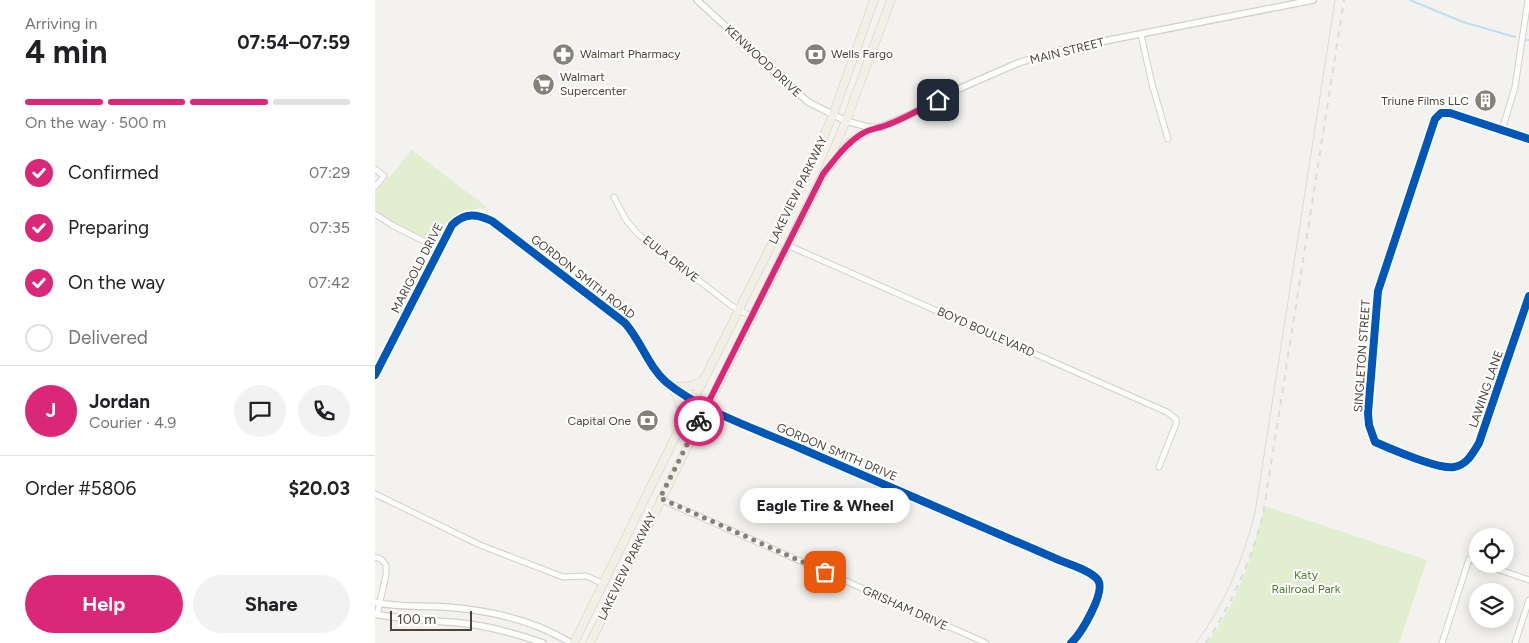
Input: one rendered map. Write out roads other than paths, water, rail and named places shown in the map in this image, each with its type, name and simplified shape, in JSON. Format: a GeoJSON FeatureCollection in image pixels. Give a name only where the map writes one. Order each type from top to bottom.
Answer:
{"type":"FeatureCollection","features":[{"type":"Feature","properties":{"kind":"main road","name":"LAKEVIEW PARKWAY"},"geometry":{"type":"LineString","coordinates":[[572,643],[604,584],[693,400],[808,172],[833,115],[873,0]]}},
{"type":"Feature","properties":{"kind":"main road","name":"LAKEVIEW PARKWAY"},"geometry":{"type":"LineString","coordinates":[[590,643],[660,498],[823,174],[891,0]]}},
{"type":"Feature","properties":{"kind":"main road"},"geometry":{"type":"LineString","coordinates":[[823,174],[851,141],[872,128]]}},
{"type":"Feature","properties":{"kind":"main road"},"geometry":{"type":"LineString","coordinates":[[777,235],[787,244]]}},
{"type":"Feature","properties":{"kind":"main road"},"geometry":{"type":"LineString","coordinates":[[772,244],[787,244]]}},
{"type":"Feature","properties":{"kind":"main road"},"geometry":{"type":"LineString","coordinates":[[683,421],[681,407],[673,387],[691,386],[704,380]]}},
{"type":"Feature","properties":{"kind":"main road"},"geometry":{"type":"LineString","coordinates":[[648,493],[660,498]]}},
{"type":"Feature","properties":{"kind":"street","name":"KENWOOD DRIVE"},"geometry":{"type":"LineString","coordinates":[[697,0],[808,102],[833,115]]}},
{"type":"Feature","properties":{"kind":"street","name":"MAIN STREET"},"geometry":{"type":"LineString","coordinates":[[872,128],[881,127],[907,116],[1018,63],[1065,49],[1313,0]]}},
{"type":"Feature","properties":{"kind":"street"},"geometry":{"type":"LineString","coordinates":[[1528,0],[1515,87],[1502,130],[1529,139]]}},
{"type":"Feature","properties":{"kind":"street"},"geometry":{"type":"LineString","coordinates":[[1141,35],[1152,84],[1168,139]]}},
{"type":"Feature","properties":{"kind":"street","name":"SINGLETON STREET"},"geometry":{"type":"LineString","coordinates":[[1441,466],[1375,442],[1369,425],[1368,413],[1378,291],[1435,119],[1441,113],[1450,113],[1502,130]]}},
{"type":"Feature","properties":{"kind":"street"},"geometry":{"type":"LineString","coordinates":[[833,115],[872,128]]}},
{"type":"Feature","properties":{"kind":"street"},"geometry":{"type":"LineString","coordinates":[[375,170],[383,176],[375,187]]}},
{"type":"Feature","properties":{"kind":"street","name":"EULA DRIVE"},"geometry":{"type":"LineString","coordinates":[[614,197],[621,213],[633,228],[739,311],[752,317]]}},
{"type":"Feature","properties":{"kind":"street"},"geometry":{"type":"LineString","coordinates":[[375,214],[439,249]]}},
{"type":"Feature","properties":{"kind":"street","name":"MARIGOLD DRIVE"},"geometry":{"type":"LineString","coordinates":[[375,375],[452,225],[465,215],[474,215],[493,221],[504,230]]}},
{"type":"Feature","properties":{"kind":"street","name":"GORDON SMITH ROAD"},"geometry":{"type":"LineString","coordinates":[[504,230],[625,323],[634,333],[651,364],[665,380],[693,400],[706,406]]}},
{"type":"Feature","properties":{"kind":"street","name":"BOYD BOULEVARD"},"geometry":{"type":"LineString","coordinates":[[787,244],[1167,412],[1176,419],[1175,428],[1159,467]]}},
{"type":"Feature","properties":{"kind":"street","name":"LAWING LANE"},"geometry":{"type":"LineString","coordinates":[[1441,466],[1455,467],[1468,460],[1479,443],[1529,296]]}},
{"type":"Feature","properties":{"kind":"street"},"geometry":{"type":"LineString","coordinates":[[375,360],[381,363]]}},
{"type":"Feature","properties":{"kind":"street","name":"GORDON SMITH DRIVE"},"geometry":{"type":"LineString","coordinates":[[706,406],[1096,577],[1100,585],[1097,598],[1084,628],[1071,643]]}},
{"type":"Feature","properties":{"kind":"street"},"geometry":{"type":"LineString","coordinates":[[375,494],[498,552],[563,577],[586,576],[604,584]]}},
{"type":"Feature","properties":{"kind":"street","name":"GRISHAM DRIVE"},"geometry":{"type":"LineString","coordinates":[[660,498],[986,643]]}},
{"type":"Feature","properties":{"kind":"street"},"geometry":{"type":"LineString","coordinates":[[375,557],[381,559],[386,565],[386,575],[376,614],[413,620],[485,626],[516,633],[543,643]]}},
{"type":"Feature","properties":{"kind":"street"},"geometry":{"type":"LineString","coordinates":[[1441,643],[1469,559]]}},
{"type":"Feature","properties":{"kind":"street"},"geometry":{"type":"LineString","coordinates":[[1508,573],[1529,580]]}},
{"type":"Feature","properties":{"kind":"street"},"geometry":{"type":"LineString","coordinates":[[1515,643],[1529,600]]}},
{"type":"Feature","properties":{"kind":"street"},"geometry":{"type":"LineString","coordinates":[[378,602],[445,607],[493,614],[524,623],[572,643]]}},
{"type":"Feature","properties":{"kind":"waterway"},"geometry":{"type":"LineString","coordinates":[[1410,0],[1463,22],[1515,37]]}},
{"type":"Feature","properties":{"kind":"tram line"},"geometry":{"type":"LineString","coordinates":[[1196,643],[1216,613],[1232,581],[1255,513],[1335,0]]}},
{"type":"Feature","properties":{"kind":"railway"},"geometry":{"type":"LineString","coordinates":[[1206,643],[1240,581],[1253,549],[1263,515],[1344,0]]}},
{"type":"Feature","properties":{"kind":"place","name":"Walmart Pharmacy"},"geometry":{"type":"Point","coordinates":[564,54]}},
{"type":"Feature","properties":{"kind":"place","name":"Wells Fargo"},"geometry":{"type":"Point","coordinates":[815,54]}},
{"type":"Feature","properties":{"kind":"place","name":"Walmart Supercenter"},"geometry":{"type":"Point","coordinates":[544,84]}},
{"type":"Feature","properties":{"kind":"place","name":"Triune Films LLC"},"geometry":{"type":"Point","coordinates":[1485,101]}},
{"type":"Feature","properties":{"kind":"place","name":"Capital One"},"geometry":{"type":"Point","coordinates":[647,421]}},
{"type":"Feature","properties":{"kind":"place","name":"Eagle Tire & Wheel"},"geometry":{"type":"Point","coordinates":[825,572]}},
{"type":"Feature","properties":{"kind":"park label","name":"Katy Railroad Park"},"geometry":{"type":"Point","coordinates":[1306,582]}}]}
